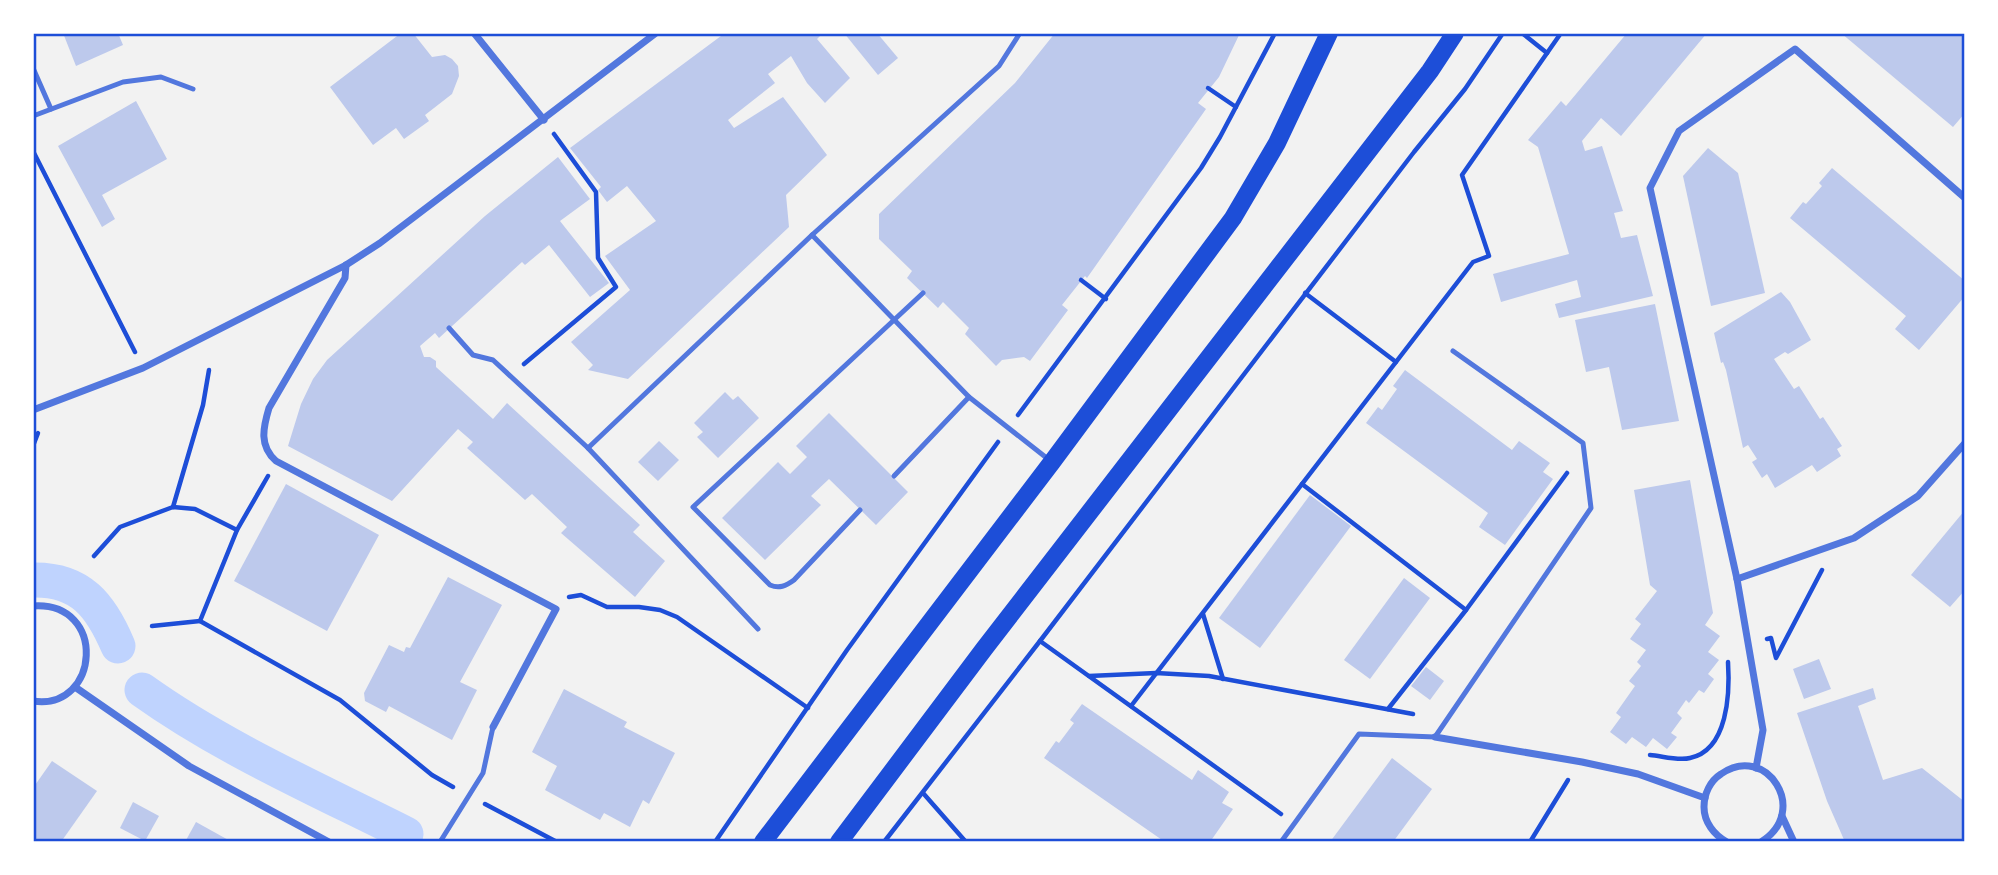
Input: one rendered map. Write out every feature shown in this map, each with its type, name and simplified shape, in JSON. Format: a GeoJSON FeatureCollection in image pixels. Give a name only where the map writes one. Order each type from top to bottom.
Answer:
{"type":"FeatureCollection","features":[{"type":"Feature","properties":{"kind":"main road"},"geometry":{"type":"LineString","coordinates":[[763,842],[1052,462],[1233,218],[1277,143],[1329,33]]}},
{"type":"Feature","properties":{"kind":"main road"},"geometry":{"type":"LineString","coordinates":[[839,842],[1084,518],[1430,71],[1455,33]]}},
{"type":"Feature","properties":{"kind":"street"},"geometry":{"type":"LineString","coordinates":[[474,33],[544,120]]}},
{"type":"Feature","properties":{"kind":"street"},"geometry":{"type":"LineString","coordinates":[[33,410],[143,368],[346,265],[380,243],[656,33]]}},
{"type":"Feature","properties":{"kind":"street"},"geometry":{"type":"LineString","coordinates":[[1756,768],[1763,730],[1737,579],[1650,188],[1679,131],[1795,49],[1965,198]]}},
{"type":"Feature","properties":{"kind":"street"},"geometry":{"type":"LineString","coordinates":[[346,265],[345,278],[269,408],[264,427],[264,443],[276,461],[556,609],[493,727]]}},
{"type":"Feature","properties":{"kind":"street"},"geometry":{"type":"LineString","coordinates":[[1737,579],[1854,538],[1918,496],[1965,443]]}},
{"type":"Feature","properties":{"kind":"street"},"geometry":{"type":"LineString","coordinates":[[33,606],[57,609],[70,616],[80,627],[86,640],[88,655],[85,669],[75,687],[55,699],[33,701]]}},
{"type":"Feature","properties":{"kind":"street"},"geometry":{"type":"LineString","coordinates":[[75,687],[189,766],[330,842]]}},
{"type":"Feature","properties":{"kind":"street"},"geometry":{"type":"LineString","coordinates":[[1434,737],[1638,774],[1705,798]]}},
{"type":"Feature","properties":{"kind":"street"},"geometry":{"type":"LineString","coordinates":[[1725,841],[1707,822],[1705,798],[1711,783],[1724,772],[1740,766],[1756,768],[1771,777],[1781,791],[1782,816],[1775,831],[1761,842]]}},
{"type":"Feature","properties":{"kind":"street"},"geometry":{"type":"LineString","coordinates":[[1782,816],[1794,842]]}},
{"type":"Feature","properties":{"kind":"lane"},"geometry":{"type":"LineString","coordinates":[[588,448],[812,235],[999,66],[1020,33]]}},
{"type":"Feature","properties":{"kind":"lane"},"geometry":{"type":"LineString","coordinates":[[33,68],[51,109]]}},
{"type":"Feature","properties":{"kind":"lane"},"geometry":{"type":"LineString","coordinates":[[33,116],[123,82],[161,77],[193,89]]}},
{"type":"Feature","properties":{"kind":"lane"},"geometry":{"type":"LineString","coordinates":[[812,235],[969,397],[1052,462]]}},
{"type":"Feature","properties":{"kind":"lane"},"geometry":{"type":"LineString","coordinates":[[860,510],[794,580],[786,586],[776,588],[693,507],[923,293]]}},
{"type":"Feature","properties":{"kind":"lane"},"geometry":{"type":"LineString","coordinates":[[449,328],[473,355],[493,360],[588,448],[758,629]]}},
{"type":"Feature","properties":{"kind":"lane"},"geometry":{"type":"LineString","coordinates":[[1281,842],[1359,734],[1434,737],[1591,508],[1583,443],[1453,351]]}},
{"type":"Feature","properties":{"kind":"lane"},"geometry":{"type":"LineString","coordinates":[[894,476],[969,397]]}},
{"type":"Feature","properties":{"kind":"lane"},"geometry":{"type":"LineString","coordinates":[[440,842],[483,773],[493,727]]}},
{"type":"Feature","properties":{"kind":"path"},"geometry":{"type":"LineString","coordinates":[[884,842],[1465,89],[1503,33]]}},
{"type":"Feature","properties":{"kind":"path"},"geometry":{"type":"LineString","coordinates":[[1522,33],[1548,53]]}},
{"type":"Feature","properties":{"kind":"path"},"geometry":{"type":"LineString","coordinates":[[1131,706],[1473,262],[1489,256],[1462,175],[1561,33]]}},
{"type":"Feature","properties":{"kind":"path"},"geometry":{"type":"LineString","coordinates":[[1208,88],[1236,107]]}},
{"type":"Feature","properties":{"kind":"path"},"geometry":{"type":"LineString","coordinates":[[510,376],[616,287],[598,258],[596,192],[544,120]]}},
{"type":"Feature","properties":{"kind":"path"},"geometry":{"type":"LineString","coordinates":[[33,151],[143,368]]}},
{"type":"Feature","properties":{"kind":"path"},"geometry":{"type":"LineString","coordinates":[[1081,280],[1106,299]]}},
{"type":"Feature","properties":{"kind":"path"},"geometry":{"type":"LineString","coordinates":[[1305,293],[1395,362]]}},
{"type":"Feature","properties":{"kind":"path"},"geometry":{"type":"LineString","coordinates":[[173,507],[202,405],[209,370]]}},
{"type":"Feature","properties":{"kind":"path"},"geometry":{"type":"LineString","coordinates":[[33,446],[38,433]]}},
{"type":"Feature","properties":{"kind":"path"},"geometry":{"type":"LineString","coordinates":[[1388,709],[1466,610],[1584,451]]}},
{"type":"Feature","properties":{"kind":"path"},"geometry":{"type":"LineString","coordinates":[[200,621],[237,530],[276,461]]}},
{"type":"Feature","properties":{"kind":"path"},"geometry":{"type":"LineString","coordinates":[[1302,484],[1466,610]]}},
{"type":"Feature","properties":{"kind":"path"},"geometry":{"type":"LineString","coordinates":[[94,556],[120,527],[173,507],[194,509],[237,530]]}},
{"type":"Feature","properties":{"kind":"path"},"geometry":{"type":"LineString","coordinates":[[1638,774],[1647,755],[1689,758],[1710,748],[1724,720],[1730,690],[1727,649],[1771,638],[1776,658],[1826,562]]}},
{"type":"Feature","properties":{"kind":"path"},"geometry":{"type":"LineString","coordinates":[[556,609],[567,598],[581,595],[607,607],[660,610],[702,633],[808,708]]}},
{"type":"Feature","properties":{"kind":"path"},"geometry":{"type":"LineString","coordinates":[[1203,613],[1223,679]]}},
{"type":"Feature","properties":{"kind":"path"},"geometry":{"type":"LineString","coordinates":[[152,626],[200,621],[340,700],[432,775],[557,842]]}},
{"type":"Feature","properties":{"kind":"path"},"geometry":{"type":"LineString","coordinates":[[1040,641],[1294,824]]}},
{"type":"Feature","properties":{"kind":"path"},"geometry":{"type":"LineString","coordinates":[[1089,676],[1156,673],[1223,679],[1445,720]]}},
{"type":"Feature","properties":{"kind":"path"},"geometry":{"type":"LineString","coordinates":[[1530,842],[1570,777]]}},
{"type":"Feature","properties":{"kind":"path"},"geometry":{"type":"LineString","coordinates":[[923,793],[966,842]]}},
{"type":"Feature","properties":{"kind":"building"},"geometry":{"type":"Polygon","coordinates":[[[63,33],[118,33],[123,45],[76,66],[63,33]]]}},
{"type":"Feature","properties":{"kind":"building"},"geometry":{"type":"Polygon","coordinates":[[[401,33],[413,33],[432,57],[445,55],[452,59],[458,66],[459,76],[452,94],[425,115],[429,121],[404,139],[396,128],[373,145],[330,87],[401,33]]]}},
{"type":"Feature","properties":{"kind":"building"},"geometry":{"type":"Polygon","coordinates":[[[725,33],[823,33],[817,39],[850,78],[825,103],[807,83],[791,56],[768,74],[775,83],[728,120],[734,128],[783,97],[827,155],[786,195],[789,227],[628,379],[588,370],[593,365],[571,342],[630,290],[605,256],[656,221],[627,186],[607,202],[598,190],[601,187],[570,148],[725,33]]]}},
{"type":"Feature","properties":{"kind":"building"},"geometry":{"type":"Polygon","coordinates":[[[844,33],[877,33],[898,58],[878,75],[844,33]]]}},
{"type":"Feature","properties":{"kind":"building"},"geometry":{"type":"Polygon","coordinates":[[[1055,33],[1240,33],[1219,77],[1198,103],[1206,109],[1087,278],[1085,276],[1062,305],[1068,310],[1030,361],[1024,357],[1002,360],[996,366],[965,334],[969,328],[943,302],[938,308],[907,278],[912,271],[879,239],[879,214],[1015,83],[1055,33]]]}},
{"type":"Feature","properties":{"kind":"building"},"geometry":{"type":"Polygon","coordinates":[[[1627,33],[1707,33],[1621,136],[1601,118],[1582,141],[1585,151],[1602,146],[1623,211],[1614,213],[1621,238],[1637,235],[1653,296],[1559,318],[1555,304],[1581,297],[1577,280],[1501,302],[1493,274],[1569,254],[1538,147],[1528,140],[1561,101],[1566,106],[1627,33]]]}},
{"type":"Feature","properties":{"kind":"building"},"geometry":{"type":"Polygon","coordinates":[[[1841,33],[1965,33],[1965,113],[1953,127],[1841,33]]]}},
{"type":"Feature","properties":{"kind":"building"},"geometry":{"type":"Polygon","coordinates":[[[136,101],[167,159],[102,195],[115,219],[102,227],[58,146],[136,101]]]}},
{"type":"Feature","properties":{"kind":"building"},"geometry":{"type":"Polygon","coordinates":[[[1708,148],[1738,173],[1765,293],[1711,306],[1683,176],[1708,148]]]}},
{"type":"Feature","properties":{"kind":"building"},"geometry":{"type":"Polygon","coordinates":[[[558,157],[590,199],[560,221],[609,283],[590,297],[549,245],[525,265],[522,262],[439,338],[435,333],[420,346],[424,357],[436,361],[436,367],[493,419],[507,403],[640,525],[633,532],[665,561],[635,597],[561,533],[567,527],[532,494],[525,500],[467,448],[473,442],[458,429],[392,501],[288,446],[301,404],[313,379],[327,360],[485,216],[558,157]]]}},
{"type":"Feature","properties":{"kind":"building"},"geometry":{"type":"Polygon","coordinates":[[[1832,168],[1965,281],[1965,296],[1919,350],[1895,329],[1906,316],[1790,218],[1803,202],[1806,204],[1822,186],[1819,183],[1832,168]]]}},
{"type":"Feature","properties":{"kind":"building"},"geometry":{"type":"Polygon","coordinates":[[[1781,292],[1790,302],[1811,340],[1774,359],[1794,389],[1799,386],[1820,419],[1823,417],[1842,446],[1837,449],[1841,456],[1817,472],[1812,465],[1775,488],[1767,474],[1762,478],[1752,462],[1757,459],[1748,445],[1743,448],[1726,370],[1723,362],[1721,363],[1714,333],[1781,292]]]}},
{"type":"Feature","properties":{"kind":"building"},"geometry":{"type":"Polygon","coordinates":[[[1655,304],[1679,421],[1622,430],[1609,367],[1586,372],[1575,320],[1655,304]]]}},
{"type":"Feature","properties":{"kind":"building"},"geometry":{"type":"Polygon","coordinates":[[[1405,370],[1512,450],[1519,441],[1550,463],[1543,472],[1553,479],[1505,545],[1479,527],[1488,513],[1366,423],[1378,407],[1382,410],[1397,389],[1393,386],[1405,370]]]}},
{"type":"Feature","properties":{"kind":"building"},"geometry":{"type":"Polygon","coordinates":[[[725,392],[733,400],[738,396],[759,418],[718,458],[697,437],[703,432],[694,423],[725,392]]]}},
{"type":"Feature","properties":{"kind":"building"},"geometry":{"type":"Polygon","coordinates":[[[829,413],[908,492],[876,525],[829,479],[811,496],[821,505],[765,560],[722,518],[778,462],[790,474],[807,457],[796,446],[829,413]]]}},
{"type":"Feature","properties":{"kind":"building"},"geometry":{"type":"Polygon","coordinates":[[[659,441],[679,460],[658,481],[638,462],[659,441]]]}},
{"type":"Feature","properties":{"kind":"building"},"geometry":{"type":"Polygon","coordinates":[[[1690,480],[1713,613],[1705,625],[1720,636],[1708,652],[1719,660],[1708,674],[1714,679],[1704,693],[1699,690],[1689,703],[1686,700],[1677,713],[1682,718],[1671,733],[1677,737],[1667,749],[1653,738],[1646,747],[1632,737],[1626,744],[1610,732],[1621,717],[1616,713],[1635,686],[1629,681],[1641,666],[1637,662],[1646,650],[1630,639],[1641,624],[1635,619],[1657,591],[1650,585],[1634,490],[1690,480]]]}},
{"type":"Feature","properties":{"kind":"building"},"geometry":{"type":"Polygon","coordinates":[[[286,484],[379,535],[327,631],[234,581],[286,484]]]}},
{"type":"Feature","properties":{"kind":"building"},"geometry":{"type":"Polygon","coordinates":[[[1310,495],[1351,526],[1260,648],[1219,618],[1310,495]]]}},
{"type":"Feature","properties":{"kind":"building"},"geometry":{"type":"Polygon","coordinates":[[[1965,510],[1965,590],[1950,607],[1911,575],[1965,510]]]}},
{"type":"Feature","properties":{"kind":"building"},"geometry":{"type":"Polygon","coordinates":[[[448,577],[502,605],[460,682],[477,690],[452,740],[389,706],[386,712],[365,701],[364,693],[389,645],[404,652],[406,647],[410,648],[448,577]]]}},
{"type":"Feature","properties":{"kind":"building"},"geometry":{"type":"Polygon","coordinates":[[[1404,578],[1430,598],[1370,679],[1344,660],[1404,578]]]}},
{"type":"Feature","properties":{"kind":"building"},"geometry":{"type":"Polygon","coordinates":[[[1819,659],[1831,689],[1804,699],[1793,669],[1819,659]]]}},
{"type":"Feature","properties":{"kind":"building"},"geometry":{"type":"Polygon","coordinates":[[[1426,667],[1444,681],[1430,700],[1411,686],[1426,667]]]}},
{"type":"Feature","properties":{"kind":"building"},"geometry":{"type":"Polygon","coordinates":[[[1873,688],[1876,699],[1858,706],[1883,780],[1922,768],[1965,802],[1965,842],[1845,842],[1827,801],[1797,713],[1873,688]]]}},
{"type":"Feature","properties":{"kind":"building"},"geometry":{"type":"Polygon","coordinates":[[[564,689],[627,722],[624,727],[675,753],[649,804],[643,800],[630,827],[604,813],[600,820],[545,790],[557,766],[532,752],[564,689]]]}},
{"type":"Feature","properties":{"kind":"building"},"geometry":{"type":"Polygon","coordinates":[[[1082,704],[1192,780],[1198,770],[1229,792],[1222,803],[1233,809],[1210,842],[1165,842],[1044,758],[1074,723],[1070,720],[1082,704]]]}},
{"type":"Feature","properties":{"kind":"building"},"geometry":{"type":"Polygon","coordinates":[[[1392,758],[1432,789],[1393,842],[1330,842],[1392,758]]]}},
{"type":"Feature","properties":{"kind":"building"},"geometry":{"type":"Polygon","coordinates":[[[52,761],[97,791],[61,842],[33,842],[33,788],[52,761]]]}},
{"type":"Feature","properties":{"kind":"building"},"geometry":{"type":"Polygon","coordinates":[[[133,802],[159,816],[145,841],[120,828],[133,802]]]}},
{"type":"Feature","properties":{"kind":"building"},"geometry":{"type":"Polygon","coordinates":[[[196,822],[232,842],[185,842],[196,822]]]}},
{"type":"Feature","properties":{"kind":"waterway"},"geometry":{"type":"LineString","coordinates":[[33,580],[64,584],[77,590],[96,607],[118,646]]}},
{"type":"Feature","properties":{"kind":"waterway"},"geometry":{"type":"LineString","coordinates":[[142,690],[205,731],[406,834]]}}]}
